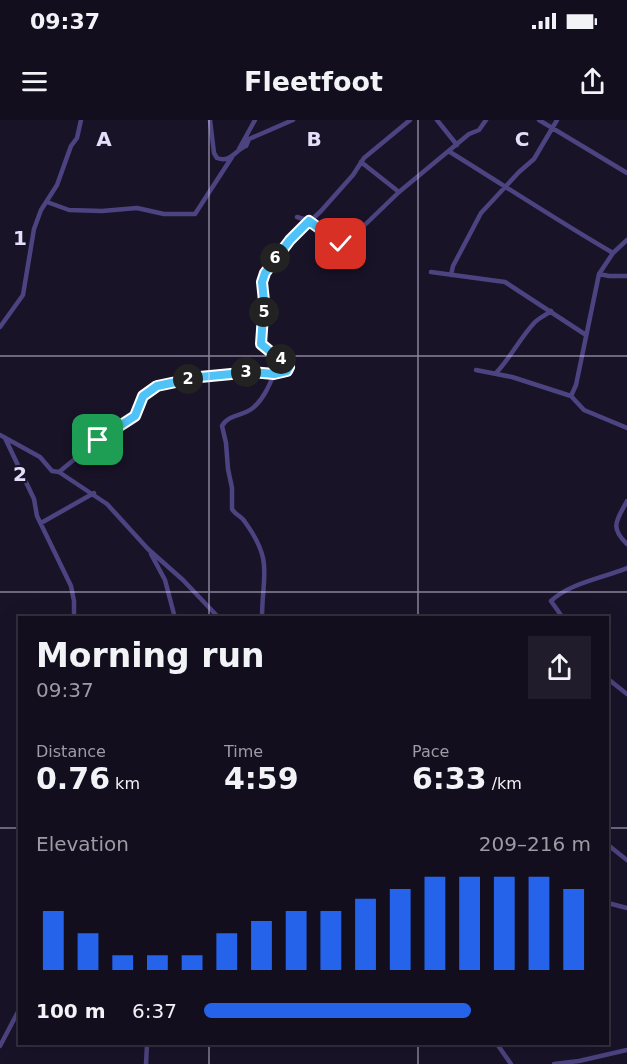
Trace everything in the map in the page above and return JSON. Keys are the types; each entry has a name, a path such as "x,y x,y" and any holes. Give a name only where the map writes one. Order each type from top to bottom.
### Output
{"street":[{"path":"0,327 23,295 34,230 41,210 57,185 71,146 77,138 81,120"},
{"path":"210,120 215,156 224,160 232,157"},
{"path":"47,202 69,210 102,211 137,208 164,214 195,214 239,149 255,120"},
{"path":"239,149 246,146 249,139 293,120"},
{"path":"59,472 109,432 135,416 143,396 157,386 175,381 243,373 274,374 287,371 289,367 261,344 264,301 262,282 265,273 279,252 353,175 361,162 410,120"},
{"path":"437,120 457,145"},
{"path":"297,218 309,221 344,245 399,192 469,134 479,130 486,120"},
{"path":"539,120 627,173"},
{"path":"451,275 453,266 481,213 534,159 557,120"},
{"path":"450,152 531,205 613,254"},
{"path":"361,162 399,192"},
{"path":"571,396 576,385 599,274 613,254 627,240"},
{"path":"431,272 503,281 586,335"},
{"path":"599,274 627,276"},
{"path":"496,373 509,360 521,339 537,319 551,311"},
{"path":"476,370 496,373 571,396 584,410 627,428"},
{"path":"262,616 264,557 245,521 232,509 232,488 222,426 226,420 253,409 264,395 274,374"},
{"path":"2,437 40,458 51,471 59,472 94,493 116,512 148,549 183,580 217,616"},
{"path":"2,437 34,499 41,523 71,586 74,616"},
{"path":"41,523 94,493"},
{"path":"627,501 615,524 617,534 627,544"},
{"path":"148,549 165,580 174,616"},
{"path":"561,616 551,601 553,599 583,584 627,568"},
{"path":"609,680 627,694"},
{"path":"609,846 627,860"},
{"path":"609,903 627,908"},
{"path":"0,1046 18,1012"},
{"path":"146,1064 147,1045"},
{"path":"498,1045 511,1064"},
{"path":"554,1064 627,1050"}],"route":[{"path":"98,440 135,416 145,393 157,386 200,377 252,372 274,374 287,371 289,367 286,363 261,344 264,301 262,282 265,273 279,252 309,221 341,244"}]}
